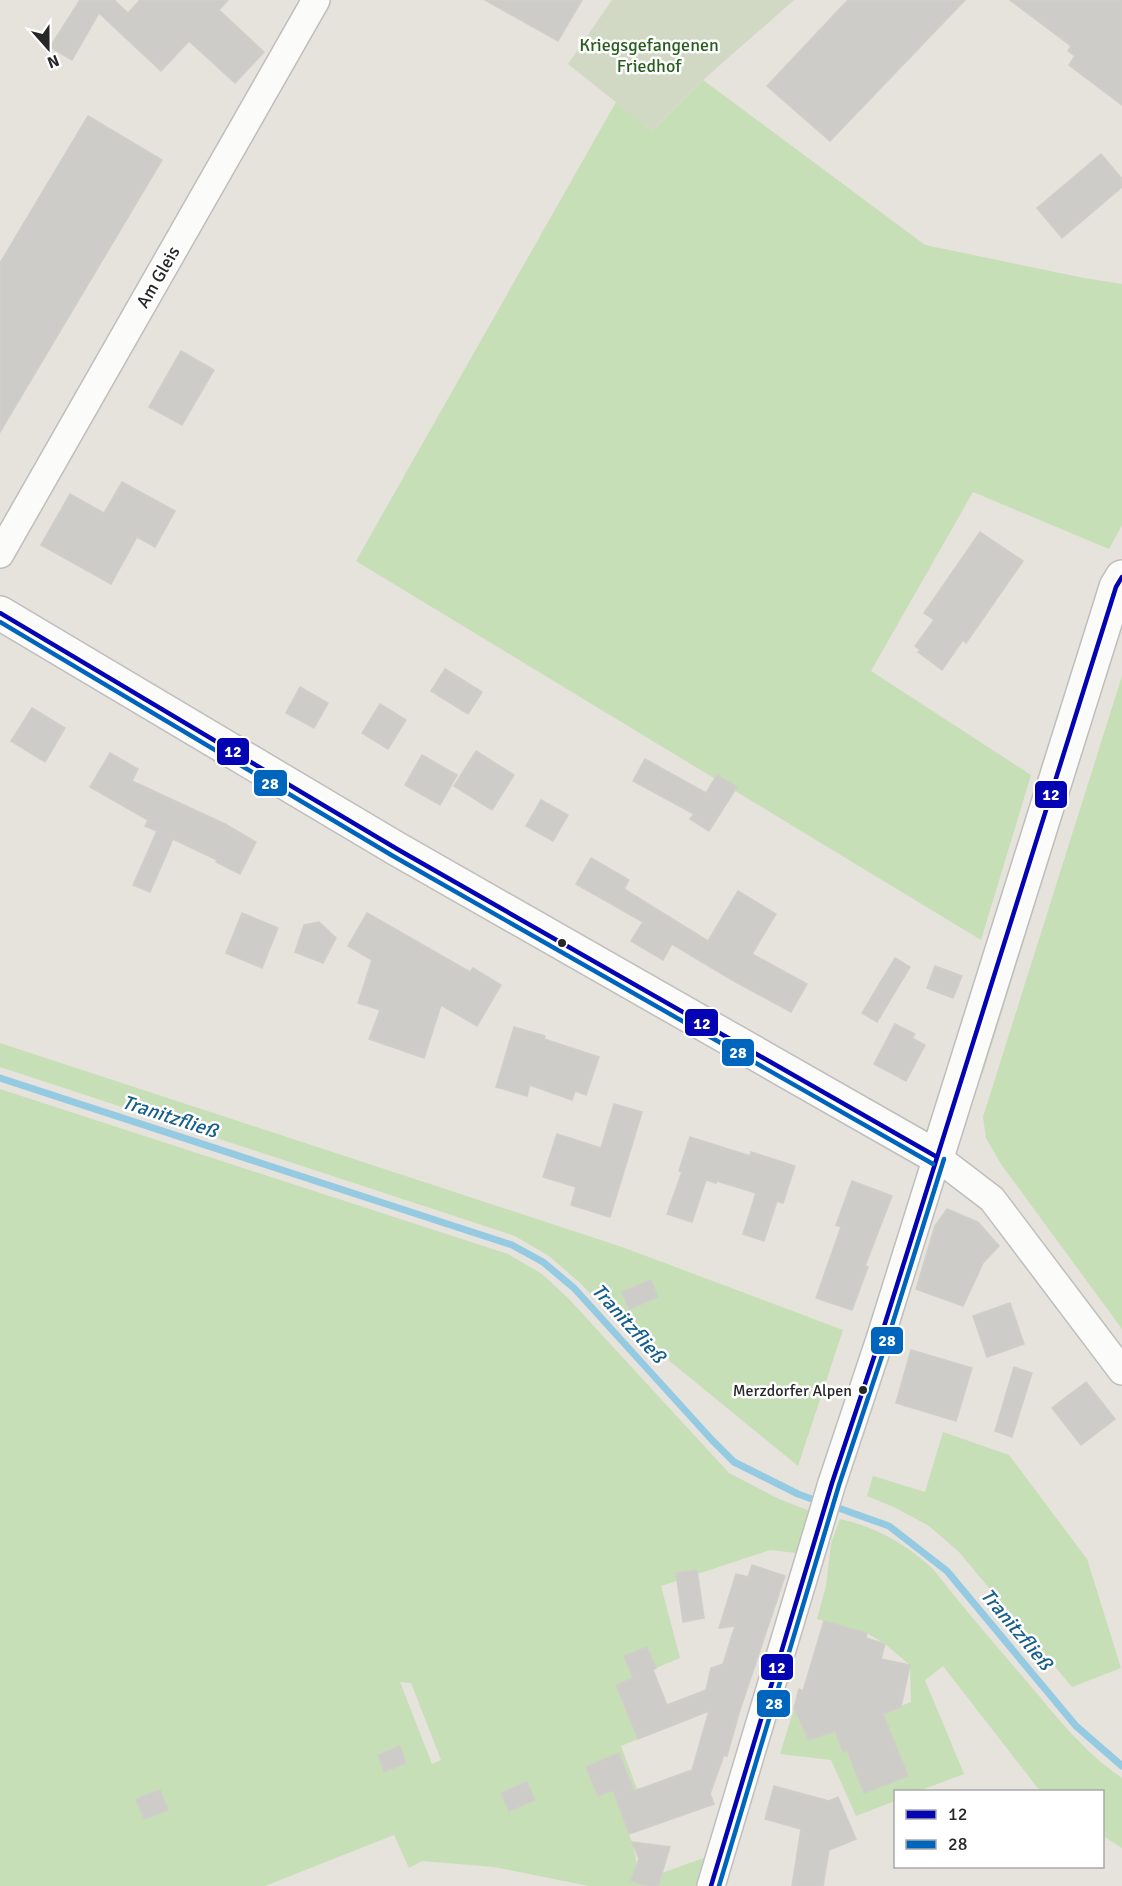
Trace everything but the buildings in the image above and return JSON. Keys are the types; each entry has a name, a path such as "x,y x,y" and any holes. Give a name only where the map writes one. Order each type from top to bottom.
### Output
{"street":[{"name":"Am Gleis","path":"0,554 316,0"},
{"path":"711,1886 832,1483 881,1336 1114,596 1122,577"},
{"path":"0,613 397,849 937,1157 992,1198 1122,1371"}],"green space":[{"name":"Kriegsgefangenen Friedhof","path":"612,0 794,0 703,80 652,131 568,64"},
{"path":"703,80 925,245 1122,284 1122,525 1109,549 973,492 871,671 1031,775 981,940 356,561 616,102 652,131"},
{"path":"1122,676 1122,1329 1001,1164 986,1138 983,1117"},
{"path":"1079,752 1082,753 983,1073 977,1078"},
{"path":"0,1043 622,1247 843,1330 798,1466 606,1309 549,1256 515,1236 0,1067"},
{"path":"0,1089 508,1254 542,1274 568,1298 729,1473 779,1499 810,1511 797,1553 770,1550 661,1586 680,1658 656,1668 647,1647 624,1656 633,1678 617,1685 638,1739 621,1746 644,1808 622,1816 633,1845 637,1864 631,1881 648,1886 589,1886 494,1867 422,1861 409,1868 394,1835 265,1886 0,1886","holes":["400,1682 411,1683 441,1760 432,1764"]},
{"path":"943,1432 1009,1455 1087,1559 1121,1668 1072,1687 959,1552 929,1526 896,1508 867,1496 873,1476 925,1492"},
{"path":"840,1519 853,1522 890,1538 933,1569 1069,1730 1094,1756 1122,1778 1122,1848 1104,1837 1104,1790 1039,1790 943,1666 925,1680 964,1774 922,1790 894,1790 894,1801 856,1816 831,1760 780,1754 794,1709 809,1739 835,1731 843,1751 865,1720 911,1702 910,1665 885,1644 867,1633 817,1619 826,1586 831,1544"},
{"path":"706,1857 698,1886 658,1886 662,1873"}],"waterway":[{"name":"Tranitzfließ","path":"0,1078 512,1245 543,1262 574,1288 734,1462 798,1494 820,1502"},
{"name":"Tranitzfließ","path":"830,1505 889,1526 947,1571 1076,1726 1122,1766"}],"transit line":[{"name":"12","path":"711,1886 832,1483 881,1336 1116,587 1122,577"},
{"name":"12","path":"0,613 397,849 937,1157"},
{"name":"28","path":"0,622 393,856 933,1164"},
{"name":"28","path":"719,1886 839,1485 944,1159"}],"place":[{"name":"Merzdorfer Alpen","path":"863,1390"}]}
